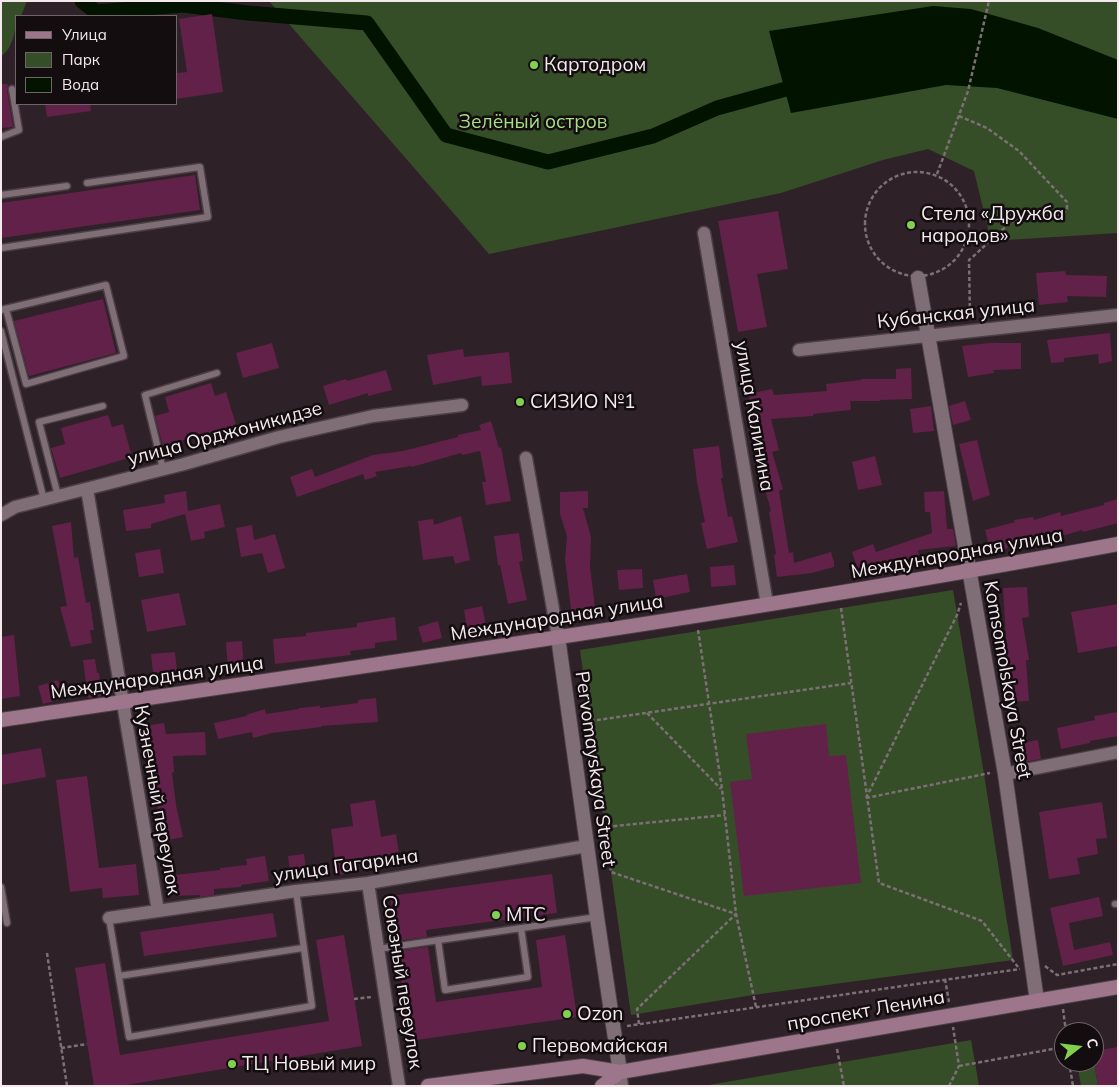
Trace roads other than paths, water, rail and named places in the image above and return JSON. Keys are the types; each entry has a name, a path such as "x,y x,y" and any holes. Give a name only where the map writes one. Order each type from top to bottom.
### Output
{"main road":[{"name":"Международная улица","path":"1,720 696,616 970,572 1118,544"},
{"name":"проспект Ленина","path":"428,1086 583,1066 594,1066 620,1072 1118,987"},
{"name":"проспект Ленина","path":"602,1086 620,1072"}],"street":[{"name":"улица Калинина","path":"704,233 768,604"},
{"name":"Komsomolskaya Street","path":"918,278 1005,774 1026,968 1037,1002"},
{"name":"Кубанская улица","path":"799,350 1118,315"},
{"name":"улица Орджоникидзе","path":"1,515 15,507 279,437 373,416 462,405"},
{"name":"Pervomayskaya Street","path":"526,458 558,637 622,1086"},
{"name":"Кузнечный переулок","path":"87,489 121,702 158,911"},
{"path":"1005,774 1118,752"},
{"name":"улица Гагарина","path":"109,918 368,883 588,846"},
{"name":"Союзный переулок","path":"368,883 399,1086"}],"lane":[{"path":"1,137 19,130 12,89"},
{"path":"1,248 208,217 200,167 87,183"},
{"path":"1,195 67,186"},
{"path":"106,285 124,356 26,384 4,309 106,285"},
{"path":"1,331 44,500"},
{"path":"163,469 145,394 217,373"},
{"path":"58,496 39,422 103,406"},
{"path":"1,887 7,923"},
{"path":"109,918 129,1037 312,1006 296,892"},
{"path":"377,949 597,918"},
{"path":"438,940 445,990 528,977 521,928"},
{"path":"119,976 303,948"}],"water":[{"path":"933,6 971,9 1038,28 1118,60 1118,119 997,88 946,85 791,113 769,31"}],"waterway":[{"path":"82,1 96,12 183,5 248,13 367,23 446,135 548,162 653,136 717,108 804,84"}],"place":[{"name":"Картодром","path":"534,65"},
{"name":"Стела «Дружба народов»","path":"911,225"},
{"name":"СИЗИО №1","path":"520,402"},
{"name":"МТС","path":"496,915"},
{"name":"Ozon","path":"567,1014"},
{"name":"Первомайская","path":"522,1046"},
{"name":"ТЦ Новый мир","path":"232,1064"}],"park label":[{"name":"Зелёный остров","path":"533,122"}]}
